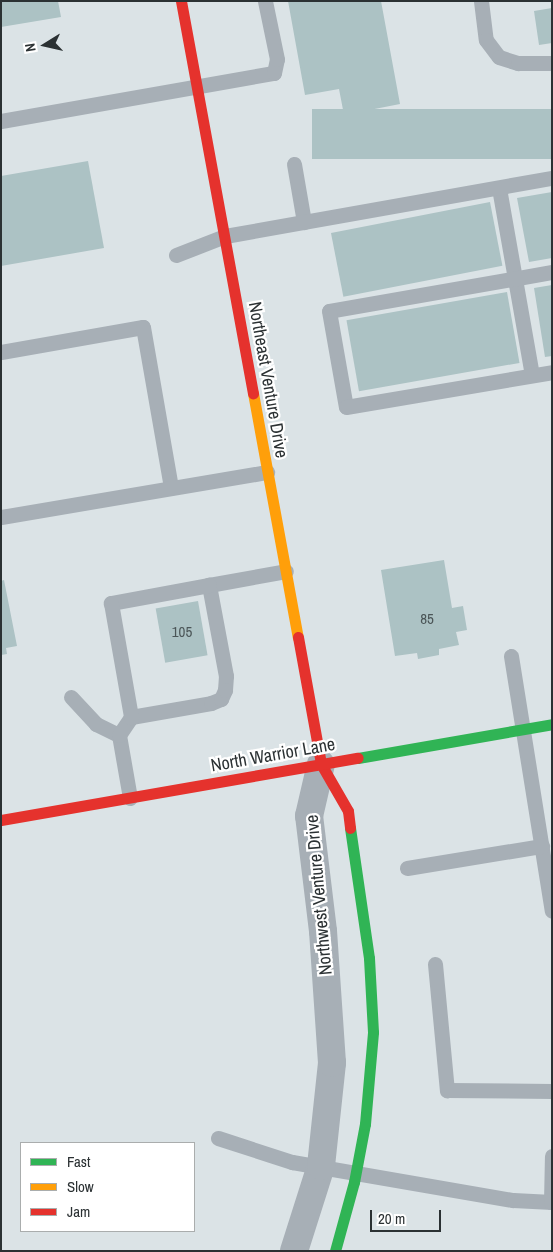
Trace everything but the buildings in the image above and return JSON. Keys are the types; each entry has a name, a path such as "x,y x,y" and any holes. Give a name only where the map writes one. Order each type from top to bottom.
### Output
{"street":[{"name":"Northeast Venture Drive","path":"182,1 321,764"},
{"name":"North Warrior Lane","path":"1,820 552,724"},
{"name":"Northwest Venture Drive","path":"294,1251 321,1166 332,1063 323,930 309,816 321,764"},
{"name":"Northwest Venture Drive","path":"321,764 348,811 369,958 372,1032 365,1124 356,1173 335,1251"}],"lane":[{"path":"1,121 274,73 276,60 265,1"},
{"path":"480,1 486,40 499,57 518,63 552,63"},
{"path":"294,164 304,222"},
{"path":"176,255 225,236 552,178"},
{"path":"499,188 532,375"},
{"path":"552,272 329,311 346,408 552,372"},
{"path":"1,352 143,327 171,488"},
{"path":"1,517 267,472"},
{"path":"130,798 119,736 131,717 111,602 286,571"},
{"path":"131,717 221,699 226,676 209,585"},
{"path":"511,656 552,910"},
{"path":"71,697 96,724 119,736"},
{"path":"407,868 542,846"},
{"path":"435,964 446,1090 552,1091"},
{"path":"218,1138 292,1162 513,1200 551,1202 552,1156"}],"traffic: fast":[{"path":"358,758 552,724"},
{"path":"335,1251 354,1182 365,1124 373,1032 369,958 350,828"}],"traffic: slow":[{"path":"253,393 298,637"}],"traffic: jam":[{"path":"181,1 253,393"},
{"path":"298,637 321,764 348,811 350,828"},
{"path":"1,820 358,758"}]}
